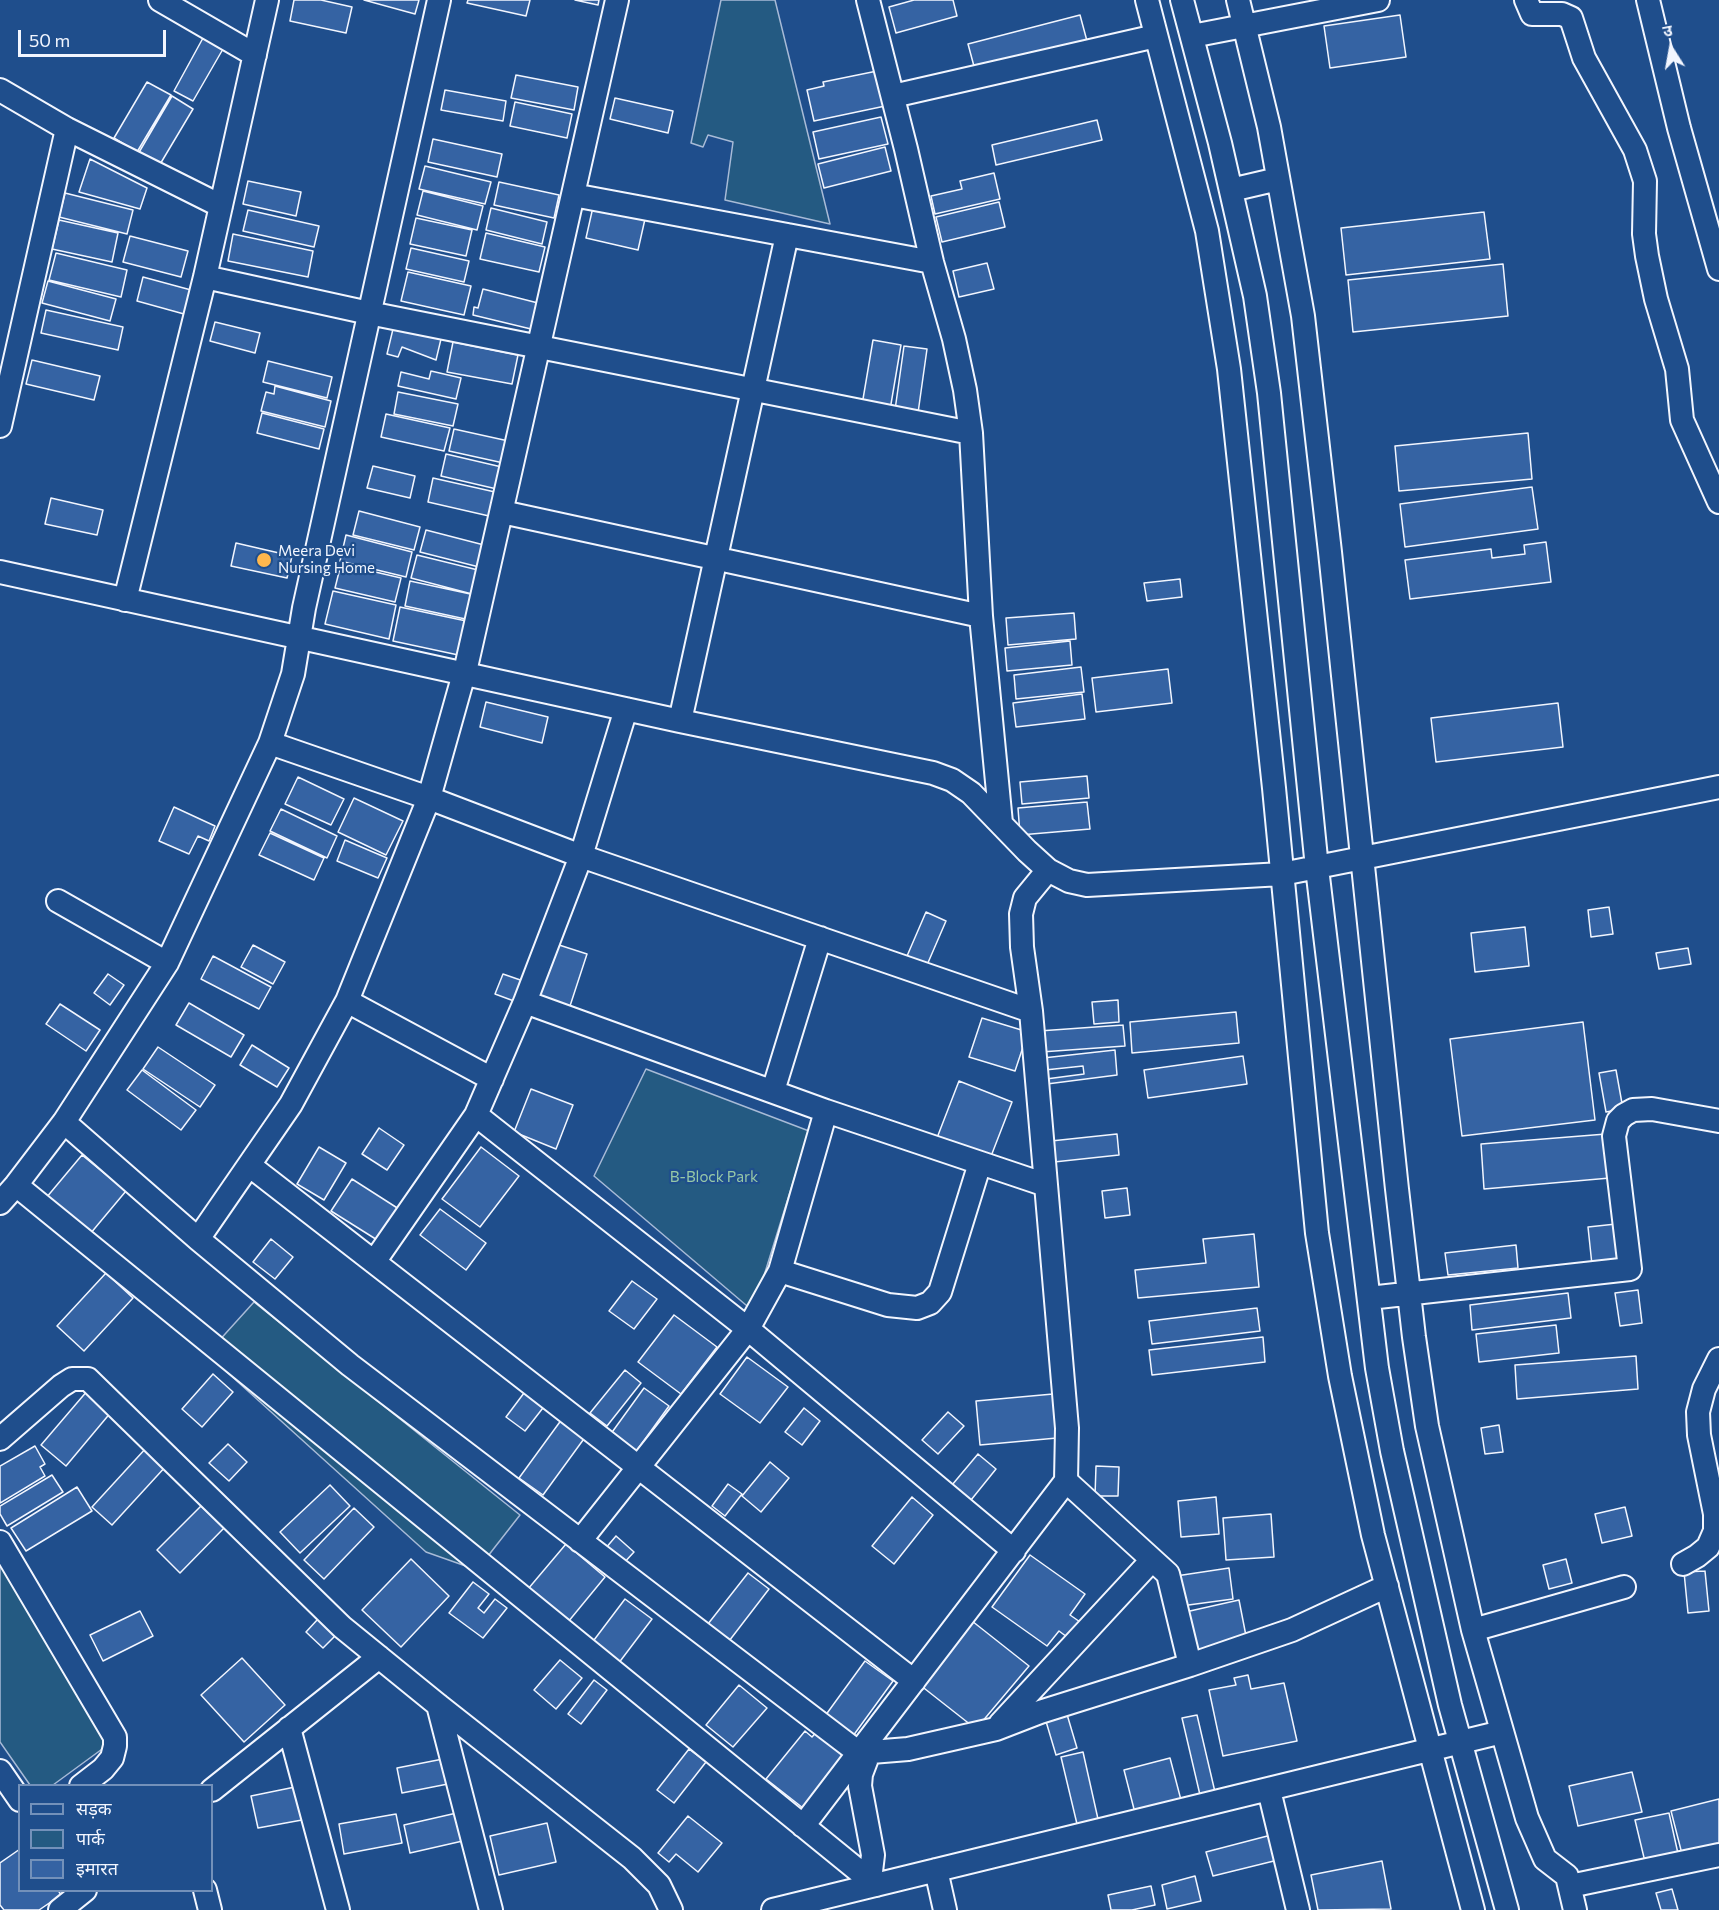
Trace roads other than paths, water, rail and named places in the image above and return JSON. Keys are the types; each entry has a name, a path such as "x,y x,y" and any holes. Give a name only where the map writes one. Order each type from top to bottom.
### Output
{"street":[{"path":"160,0 255,55"},
{"path":"126,600 205,277 267,0"},
{"path":"0,1203 64,1122 167,963 270,743 293,674 297,637 439,0"},
{"path":"198,1239 291,1104 347,1001 429,798 464,674 617,0"},
{"path":"868,0 965,390 971,433 981,616 1001,823"},
{"path":"1148,0 1207,231 1229,369 1317,1233 1340,1376 1373,1535 1473,1910"},
{"path":"1182,0 1231,190 1255,296 1269,393 1317,868 1377,1368 1392,1451 1450,1705 1507,1910"},
{"path":"1238,0 1269,127 1303,316 1409,1293 1427,1426 1473,1630 1527,1818 1545,1859 1567,1876 1575,1910"},
{"path":"1192,36 1244,24 1378,0"},
{"path":"1526,0 1532,14 1562,14 1571,18 1584,58 1635,150 1645,181 1644,234 1647,256 1656,299 1677,369 1682,420 1719,502"},
{"path":"1648,0 1679,128 1719,269"},
{"path":"892,96 1156,36"},
{"path":"0,90 67,129 220,206"},
{"path":"0,426 67,129"},
{"path":"1231,190 1278,179"},
{"path":"573,195 932,262"},
{"path":"680,721 787,235"},
{"path":"205,277 369,313 971,433"},
{"path":"502,512 981,616"},
{"path":"1,577 126,600 680,721 933,773 952,780 971,793 1048,870 1069,881 1087,885 1282,874 1719,787"},
{"path":"374,1262 476,1115 525,1002 581,856 626,709"},
{"path":"270,743 429,798 581,856 1031,1011"},
{"path":"803,1826 864,1753 914,1681 1066,1481 1067,1428 1031,1011 1022,947 1021,914 1025,898 1048,870"},
{"path":"58,901 167,963"},
{"path":"773,1091 820,938"},
{"path":"347,1001 492,1079"},
{"path":"525,1002 826,1111 1046,1185"},
{"path":"1369,1298 1630,1269 1614,1136 1618,1121 1633,1110 1652,1109 1719,1120"},
{"path":"580,1541 637,1466 748,1329 780,1270 826,1111"},
{"path":"476,1115 748,1329 1014,1551"},
{"path":"64,1122 198,1239 350,1365 580,1541 864,1753 908,1749 996,1729 1040,1712 1292,1630 1387,1586"},
{"path":"780,1270 888,1305 917,1308 930,1303 940,1292 980,1163"},
{"path":"249,1165 914,1681"},
{"path":"16,1185 873,1883"},
{"path":"1683,1564 1708,1547 1715,1531 1709,1432 1698,1412 1704,1389 1719,1359"},
{"path":"0,1439 61,1386 72,1379 88,1379 342,1627 632,1858 659,1885 671,1910"},
{"path":"1066,1481 1168,1574 1190,1665"},
{"path":"0,1542 115,1737 112,1758 103,1769 82,1784"},
{"path":"996,1729 1152,1560"},
{"path":"1473,1630 1624,1587"},
{"path":"213,1789 379,1657"},
{"path":"438,1705 490,1910"},
{"path":"289,1728 338,1910"},
{"path":"773,1910 873,1883 936,1870 1502,1732"},
{"path":"864,1753 860,1786 873,1855 873,1883"},
{"path":"0,1771 18,1797"},
{"path":"1269,1790 1298,1910"},
{"path":"1570,1886 1719,1855"},
{"path":"936,1870 945,1910"},
{"path":"62,1909 83,1892"},
{"path":"206,1892 210,1910"}],"place":[{"name":"Meera Devi Nursing Home","path":"264,560"}],"park label":[{"name":"B-Block Park","path":"714,1177"}]}
